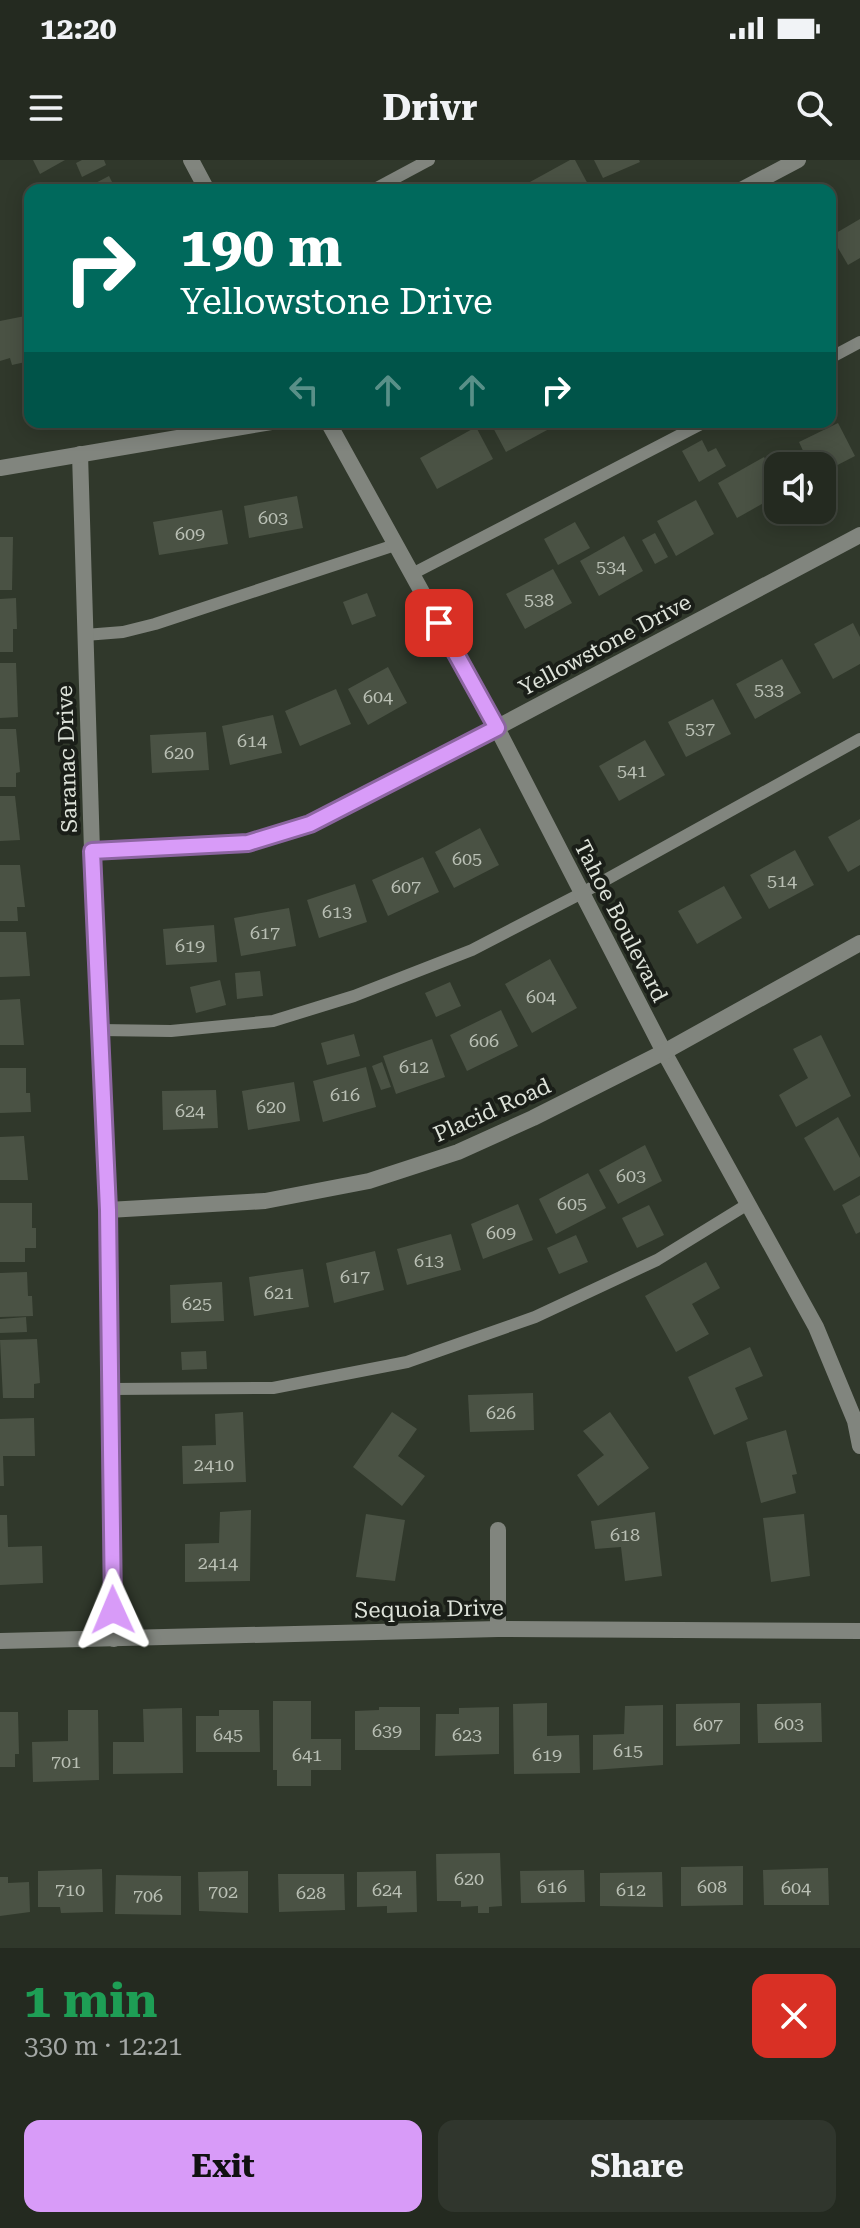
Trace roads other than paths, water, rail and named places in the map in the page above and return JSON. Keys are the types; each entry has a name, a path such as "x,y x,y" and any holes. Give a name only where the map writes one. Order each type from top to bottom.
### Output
{"street":[{"path":"191,160 204,184"},
{"path":"752,184 798,160"},
{"path":"0,468 235,428"},
{"name":"Tahoe Boulevard","path":"331,428 497,728 664,1052 816,1327 855,1421 860,1446"},
{"name":"Saranac Drive","path":"80,454 92,851 108,1210 114,1639"},
{"name":"Yellowstone Drive","path":"92,851 248,843 298,828 381,789 860,535"},
{"name":"Placid Road","path":"108,1210 265,1201 369,1181 458,1152 664,1052 860,943"},
{"path":"498,1530 498,1629"},
{"name":"Sequoia Drive","path":"0,1641 498,1629 860,1631"}],"lane":[{"path":"384,184 429,160"},
{"path":"836,355 860,342"},
{"path":"412,574 693,428"},
{"path":"85,635 123,632 155,624 395,545"},
{"path":"100,1030 171,1031 273,1021 354,996 472,950 582,893 860,739"},
{"path":"111,1389 273,1388 407,1362 535,1317 657,1260 748,1204"}]}
